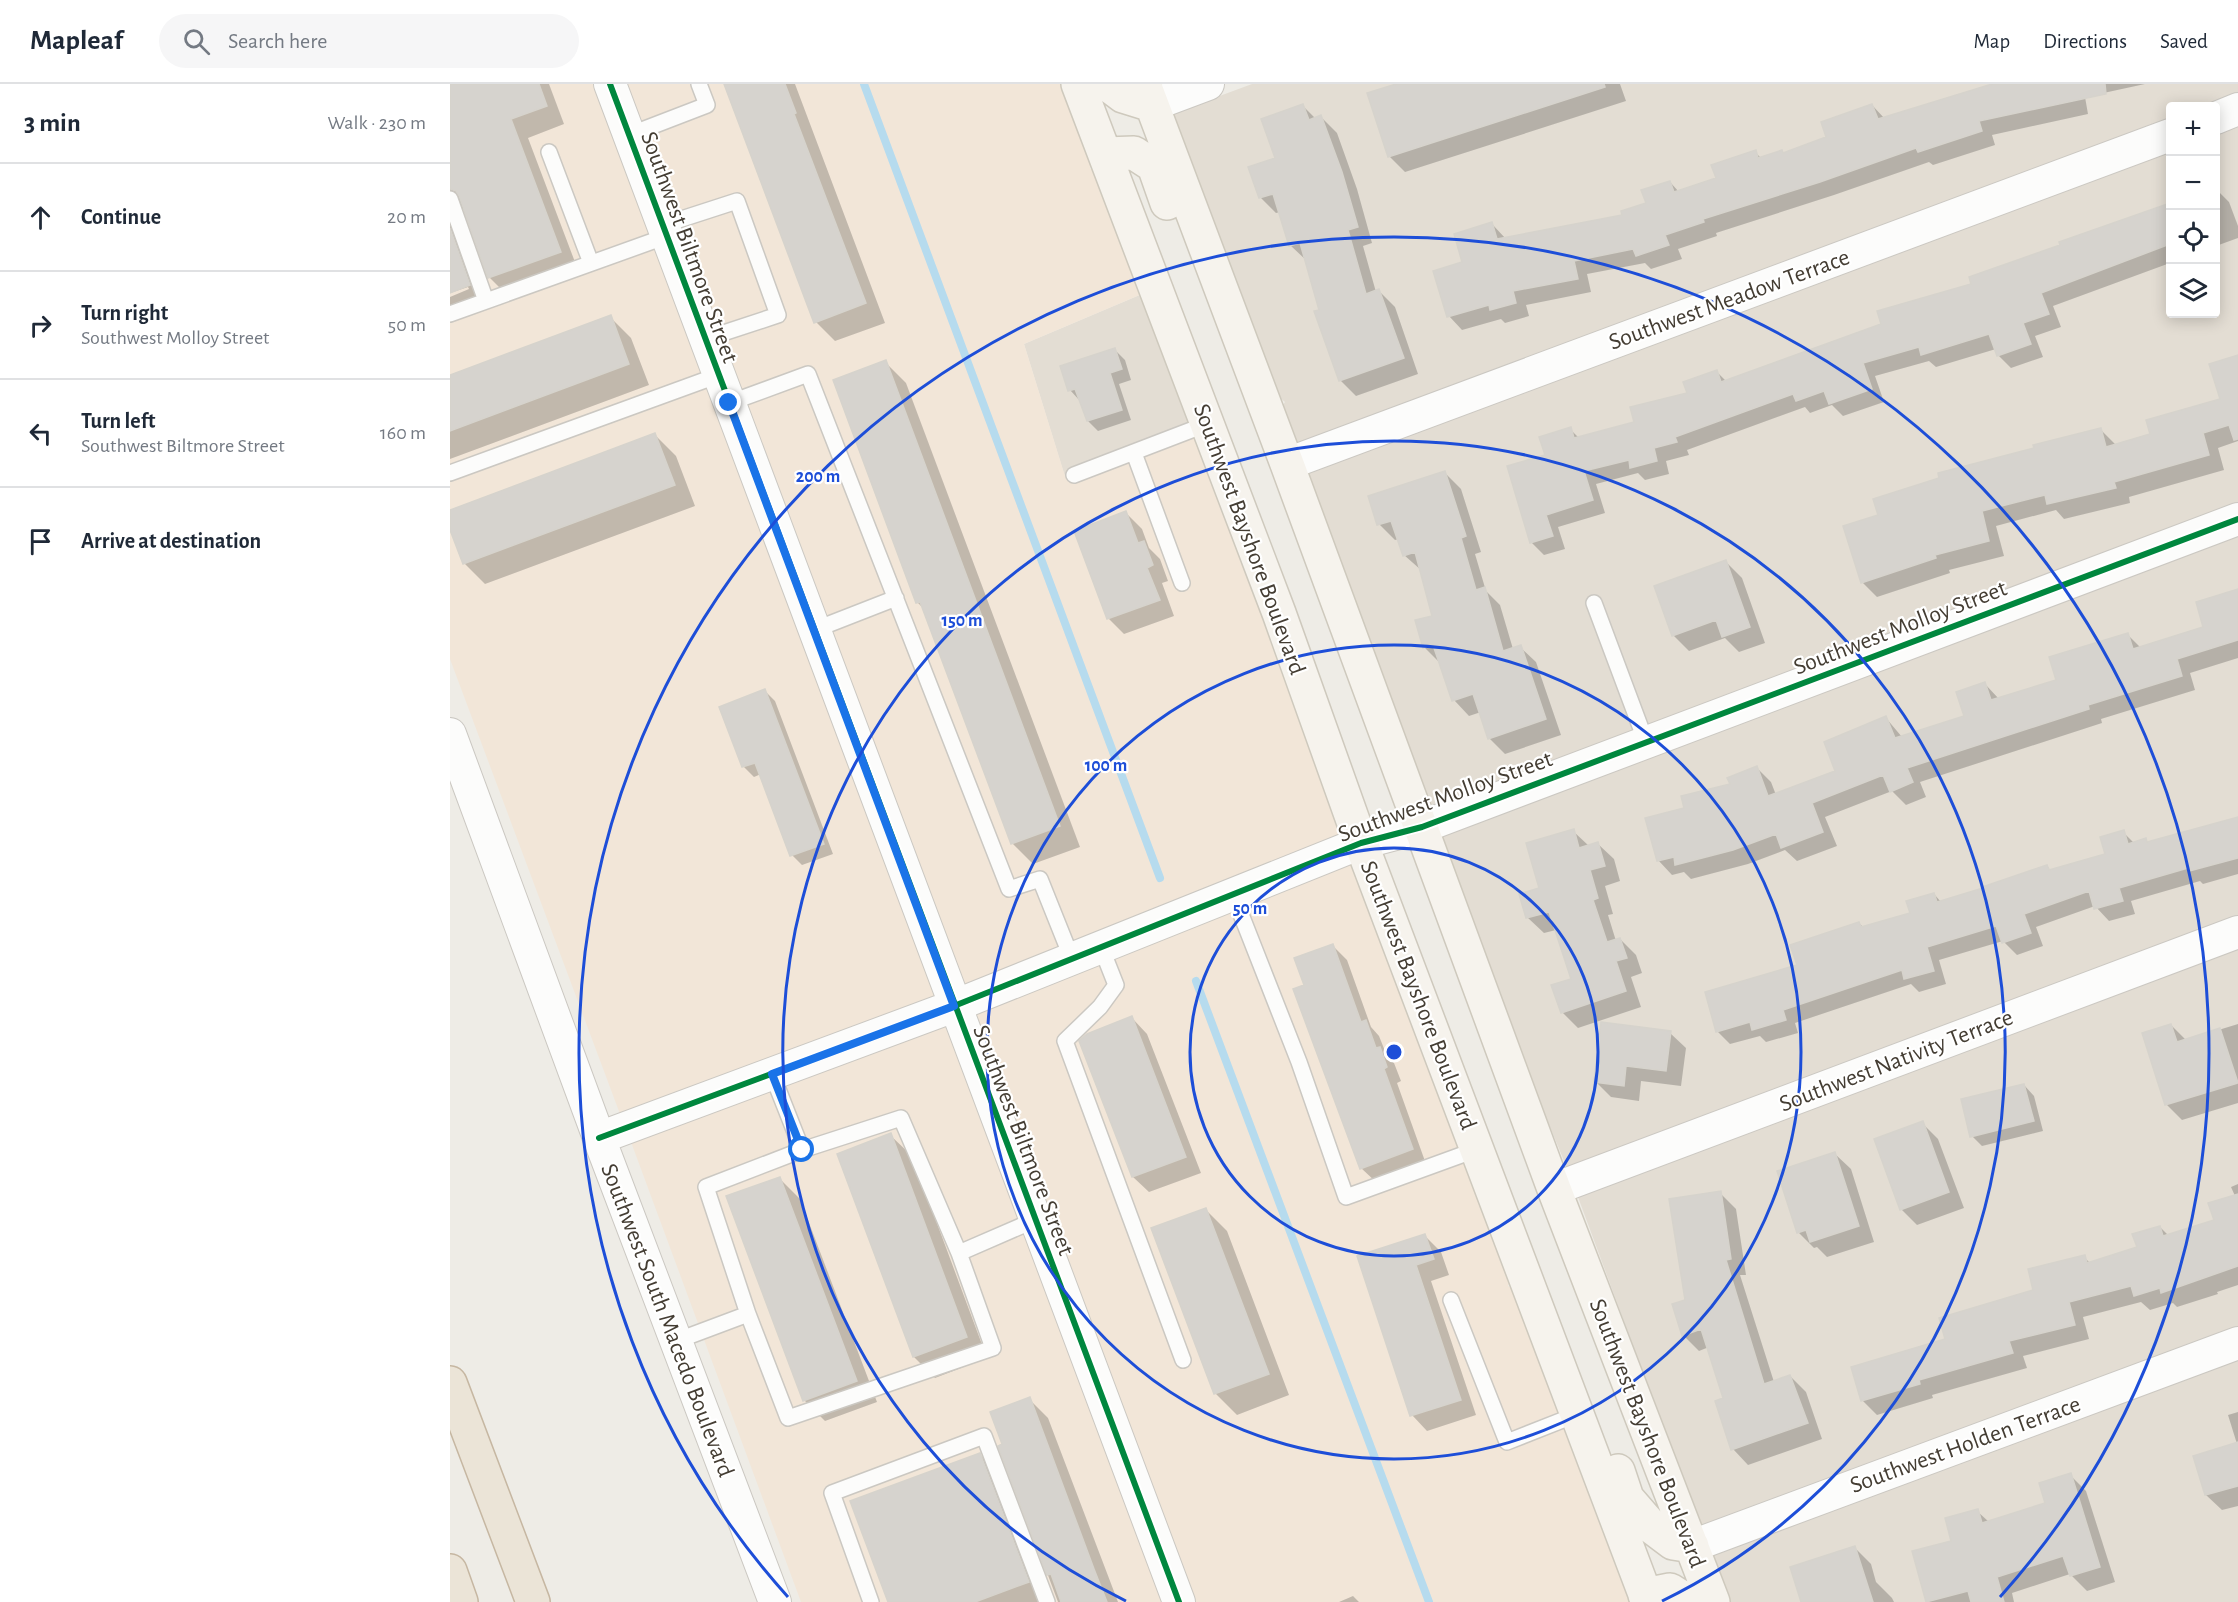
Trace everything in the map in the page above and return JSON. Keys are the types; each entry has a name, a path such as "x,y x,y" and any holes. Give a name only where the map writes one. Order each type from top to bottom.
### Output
{"highway":[{"path":"450,1383 532,1602"},
{"path":"450,1572 461,1602"}],"main road":[{"name":"Southwest Bayshore Boulevard","path":"1078,84 1279,613 1361,843 1647,1598"},
{"path":"1107,84 1123,96 1148,94"},
{"name":"Southwest Bayshore Boulevard","path":"1148,94 1422,826 1554,1189 1713,1602"},
{"path":"1105,154 1134,153 1154,165 1230,375 1266,406"},
{"path":"1527,1279 1555,1297 1627,1498 1653,1528 1673,1543 1692,1546"},
{"path":"1647,1598 1670,1590 1689,1602"}],"street":[{"name":"Southwest Biltmore Street","path":"610,84 1179,1602"},
{"path":"1148,94 1208,84"},
{"path":"2220,116 2238,109"},
{"name":"Southwest Meadow Terrace","path":"1287,464 2166,136"},
{"name":"Southwest Molloy Street","path":"599,1138 954,1006 1361,843 1422,826 2238,519"},
{"name":"Southwest South Macedo Boulevard","path":"450,734 599,1138 775,1602"},
{"name":"Southwest Nativity Terrace","path":"1554,1189 2238,932"},
{"name":"Southwest Holden Terrace","path":"1692,1546 2238,1343"}],"lane":[{"path":"629,135 707,105 699,84"},
{"path":"549,152 591,264"},
{"path":"450,199 486,301"},
{"path":"450,314 591,264 737,201 778,315 705,339"},
{"path":"450,473 724,389 808,374 1009,889 1040,879 1072,959"},
{"path":"1074,475 1207,424"},
{"path":"1134,453 1182,584"},
{"path":"814,630 896,598"},
{"path":"1594,603 1646,742"},
{"path":"1233,894 1299,1062 1346,1197 1478,1149"},
{"path":"1101,947 1116,985 1100,1006 1065,1041 1183,1360"},
{"path":"772,1074 802,1150"},
{"path":"901,1118 959,1253 993,1348 788,1418 748,1314 706,1187 802,1150 901,1118"},
{"path":"959,1253 1035,1220"},
{"path":"1451,1299 1507,1442 1578,1414"},
{"path":"676,1341 748,1314"},
{"path":"872,1602 832,1493 984,1436 1047,1602"}],"shaded area":[{"path":"450,84 594,84 935,996 620,1114 450,659"},
{"path":"625,84 1063,84 1090,157 1090,169 1095,169 1142,294 1024,344 1065,476 1192,427 1343,834 962,986"},
{"path":"1252,84 2238,84 2238,93 2212,102 2166,102 2166,119 1295,445 1281,408 1285,402 1277,395 1171,114"},
{"path":"2238,126 2238,503 1430,807 1306,473 2166,152 2166,318 2220,318 2220,133"},
{"path":"1142,294 1192,427 1065,477 1024,344"},
{"path":"2238,536 2238,916 1567,1168 1495,994 1440,836"},
{"path":"1353,863 1511,1279 1508,1286 1516,1291 1632,1602 1194,1602 973,1015"},
{"path":"2238,949 2238,1326 1700,1527 1578,1197"},
{"path":"946,1025 1163,1602 801,1602 631,1142"},
{"path":"2238,1359 2238,1602 1728,1602 1710,1556"}],"building":[{"path":"450,84 539,84 547,106 511,119 561,252 488,278 459,196 456,191 450,189"},
{"path":"724,84 785,84 796,113 794,114 866,303 814,323"},
{"path":"1396,84 1604,84 1605,87 1388,157 1367,93"},
{"path":"1992,84 2105,84 2106,94 1979,121 1982,131 1918,152 1916,148 1820,182 1703,219 1704,222 1665,235 1669,245 1636,256 1633,249 1574,261 1578,279 1513,291 1516,303 1490,310 1489,305 1447,317 1433,271 1462,262 1454,234 1492,222 1497,239 1622,215 1621,211 1646,203 1641,190 1670,181 1674,192 1716,178 1711,165 1756,150 1758,158 1782,150 1783,153 1826,137 1821,122 1872,104 1878,119"},
{"path":"1303,104 1309,120 1321,115 1342,172 1358,227 1348,230 1366,294 1379,289 1404,358 1339,381 1314,311 1319,310 1300,243 1289,246 1273,194 1259,198 1248,167 1275,158 1261,119"},
{"path":"2166,204 2166,246 2041,293 2049,314 2023,323 2031,344 1997,356 1989,334 1921,355 1919,347 1863,363 1872,389 1829,404 1824,391 1796,401 1793,394 1675,437 1677,442 1654,448 1657,461 1630,468 1629,460 1584,471 1593,500 1546,515 1553,536 1530,543 1507,466 1545,455 1539,437 1571,427 1574,438 1634,422 1630,407 1687,393 1683,382 1717,370 1721,382 1881,324 1877,311 1971,284 1969,277 2060,245 2059,242"},
{"path":"450,228 470,285 450,293"},
{"path":"611,315 629,364 450,431 450,375"},
{"path":"1115,348 1122,369 1110,373 1122,410 1087,421 1075,389 1068,391 1060,366"},
{"path":"2238,355 2238,439 2234,440 2229,425 2203,433 2209,455 2114,482 2116,488 2047,504 2045,495 1982,511 1989,541 1935,555 1936,558 1861,583 1843,526 1878,515 1873,499 1939,478 1938,473 2101,428 2106,447 2150,434 2146,420 2220,399 2209,364"},
{"path":"886,360 1060,826 1011,844 920,602 916,603 833,380"},
{"path":"655,433 675,485 463,564 450,530 450,510"},
{"path":"1445,471 1466,536 1461,538 1476,590 1485,587 1503,651 1521,645 1546,719 1488,739 1473,694 1452,701 1433,645 1423,648 1415,620 1432,616 1415,552 1403,556 1391,521 1377,525 1368,496"},
{"path":"1126,511 1138,543 1144,541 1153,565 1147,568 1160,600 1107,619 1074,531"},
{"path":"1726,560 1750,627 1722,637 1716,620 1672,636 1654,586"},
{"path":"2238,589 2238,640 2177,659 2182,676 2088,705 2089,709 1907,768 1913,782 1890,792 1883,775 1812,803 1823,832 1781,848 1776,834 1733,850 1675,865 1674,857 1657,861 1645,818 1684,808 1681,796 1730,784 1727,778 1757,766 1768,796 1835,771 1824,742 1886,716 1895,738 1964,716 1956,692 1985,682 1991,700 2056,680 2049,657 2128,633 2133,649 2203,627 2196,602"},
{"path":"765,689 824,844 790,856 755,763 742,767 719,707"},
{"path":"2238,817 2238,858 2189,871 2188,868 2119,888 2123,901 2094,909 2089,891 2024,914 2031,933 2002,943 1996,926 1927,947 1934,971 1904,979 1902,970 1783,1010 1786,1020 1752,1030 1750,1022 1716,1032 1705,992 1797,965 1790,945 1859,922 1861,927 1910,913 1906,901 1934,893 1937,902 2047,865 2049,870 2105,854 2100,837 2124,830 2128,844 2146,838 2147,842"},
{"path":"1574,829 1579,848 1598,842 1605,866 1590,870 1598,898 1593,900 1607,942 1620,938 1627,958 1616,961 1626,991 1561,1013 1551,985 1571,979 1549,912 1526,918 1519,894 1539,888 1526,843"},
{"path":"1333,944 1361,1022 1366,1020 1376,1048 1380,1047 1387,1067 1384,1069 1413,1149 1360,1169 1293,989 1304,985 1294,958"},
{"path":"1132,1016 1186,1157 1132,1177 1079,1041 1087,1034"},
{"path":"1601,1022 1671,1031 1666,1071 1626,1066 1624,1086 1594,1082"},
{"path":"2171,1024 2177,1042 2220,1028 2238,1083 2165,1105 2142,1033"},
{"path":"2024,1084 2034,1121 1970,1137 1961,1099"},
{"path":"1923,1121 1949,1192 1900,1210 1874,1139"},
{"path":"891,1133 967,1337 913,1357 837,1154"},
{"path":"1835,1152 1859,1226 1810,1242 1806,1230 1797,1233 1777,1171"},
{"path":"780,1177 857,1381 803,1401 726,1196"},
{"path":"1721,1191 1731,1259 1726,1260 1764,1384 1790,1375 1808,1423 1731,1450 1715,1401 1723,1398 1701,1329 1682,1336 1672,1304 1685,1300 1669,1199"},
{"path":"2238,1194 2238,1266 2161,1293 2160,1288 2134,1296 2131,1286 2069,1302 2075,1325 2009,1341 2013,1353 1919,1380 1920,1384 1861,1401 1851,1367 1945,1339 1939,1318 2033,1290 2028,1269 2085,1255 2087,1263 2137,1247 2132,1234 2160,1226 2163,1236 2214,1220 2208,1203"},
{"path":"1206,1208 1269,1374 1214,1394 1151,1228"},
{"path":"1425,1234 1434,1259 1416,1265 1461,1400 1410,1416 1357,1256"},
{"path":"1030,1397 1107,1602 1061,1602 1051,1574 1047,1575 998,1446 1002,1444 990,1412"},
{"path":"2238,1442 2238,1486 2205,1495 2193,1456"},
{"path":"980,1453 1029,1582 975,1602 888,1602 850,1501"},
{"path":"2071,1473 2100,1567 2070,1576 2063,1556 1997,1577 2004,1602 1971,1602 1968,1591 1926,1602 1912,1551 1951,1541 1945,1518 1978,1509 1982,1523 2045,1503 2039,1483"},
{"path":"1855,1546 1873,1602 1801,1602 1790,1567"}],"waterway":[{"path":"864,84 1160,878"},
{"path":"1196,981 1429,1602"}],"cycle path":[{"path":"610,84 1179,1602"},
{"path":"599,1138 954,1006 1361,843 1422,827 2238,519"}],"route":[{"path":"729,403 954,1006 772,1074 802,1150"}]}
